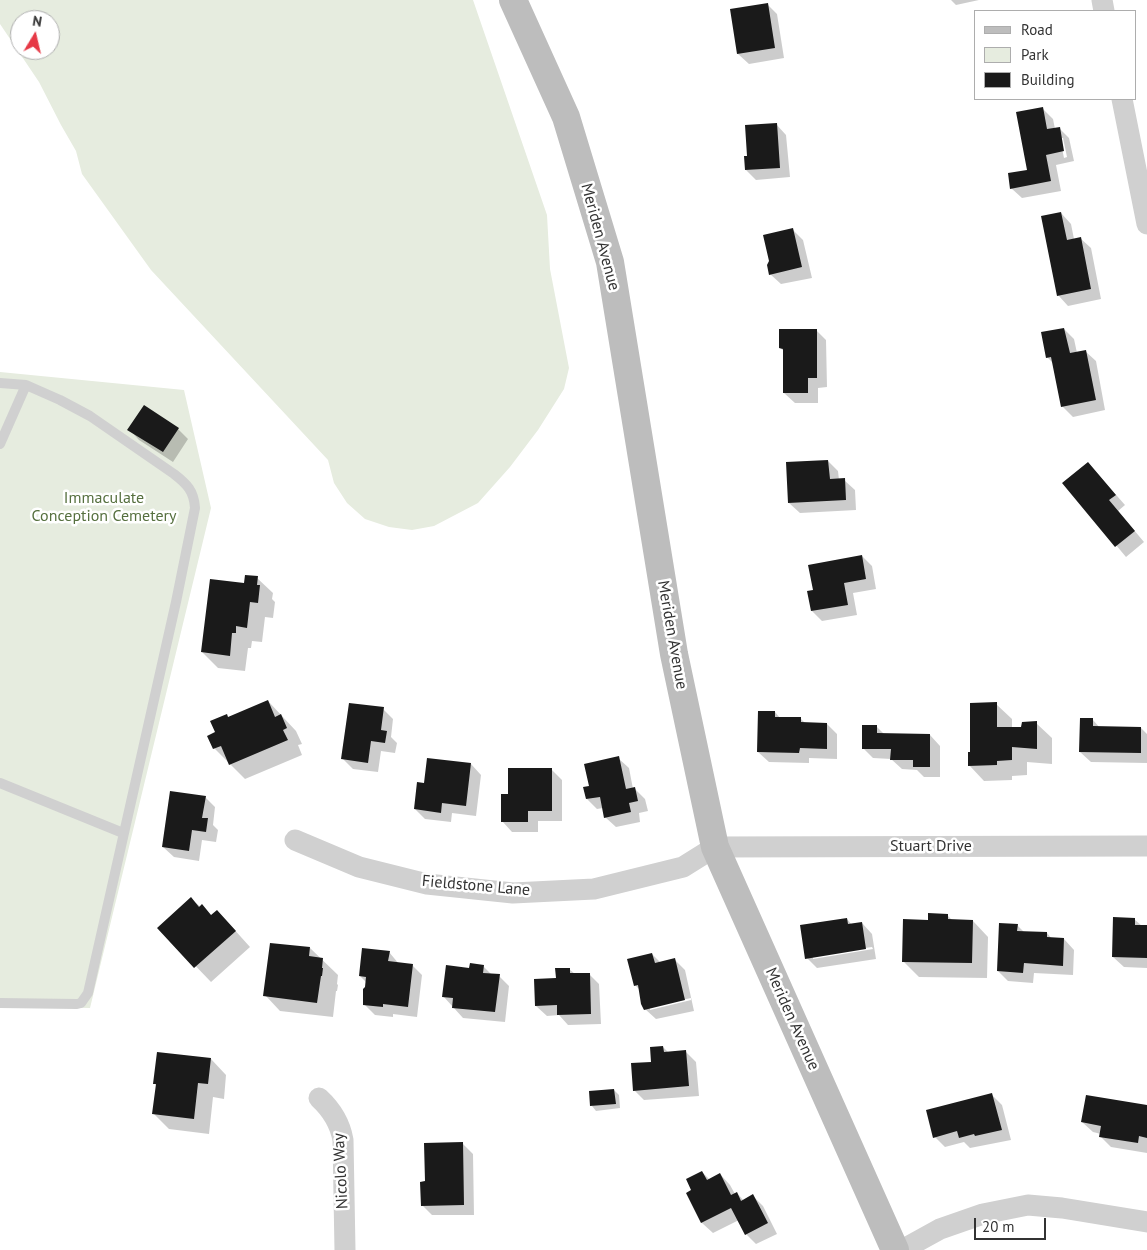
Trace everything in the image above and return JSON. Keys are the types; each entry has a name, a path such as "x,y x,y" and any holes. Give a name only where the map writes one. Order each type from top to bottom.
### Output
{"main road":[{"name":"Meriden Avenue","path":"513,0 566,117 610,262 674,654 715,847 895,1250"}],"street":[{"path":"1122,100 1147,224"},
{"name":"Fieldstone Lane","path":"296,840 359,868 417,882 513,893 594,888 683,867 715,847"},
{"name":"Stuart Drive","path":"715,847 1147,846"},
{"name":"Nicolo Way","path":"319,1098 334,1115 340,1127 343,1140 345,1250"},
{"path":"902,1250 940,1228 983,1214 1028,1205 1062,1208 1147,1222"}],"lane":[{"path":"0,383 26,385 60,400 97,421 163,465 184,482 194,496 195,508 176,602 86,996 81,1003 77,1004 0,1003"},
{"path":"0,444 26,385"},
{"path":"0,783 123,833"}],"green space":[{"path":"0,0 473,0 547,215 550,269 569,368 564,389 538,430 510,467 478,503 434,526 412,530 389,527 365,519 347,503 334,483 328,460 151,270 82,174 76,151 39,82 24,60 60,60 60,10 10,10 10,39 0,24"},
{"name":"Immaculate Conception Cemetery","path":"0,372 184,390 211,508 90,1008 0,1007"}],"building":[{"path":"768,3 775,48 737,54 730,9"},
{"path":"1043,107 1047,129 1060,127 1064,151 1046,155 1051,181 1010,189 1008,173 1027,170 1016,112"},
{"path":"777,123 780,168 745,170 744,156 747,156 745,125"},
{"path":"1061,212 1067,240 1081,237 1091,289 1057,296 1041,216"},
{"path":"793,228 802,267 769,275 767,265 769,261 763,235"},
{"path":"1064,328 1070,353 1086,350 1096,400 1061,407 1051,357 1046,358 1041,332"},
{"path":"779,329 817,329 817,378 808,378 808,393 783,393 783,349 779,348"},
{"path":"144,405 179,428 163,452 127,430"},
{"path":"828,460 830,479 845,478 846,500 788,503 786,462"},
{"path":"1088,462 1116,495 1109,500 1135,531 1115,547 1062,483"},
{"path":"862,555 866,579 844,583 848,605 811,611 807,591 813,590 808,565"},
{"path":"245,575 258,576 257,585 260,585 258,603 250,602 247,628 236,626 236,633 232,633 230,656 201,652 210,579 244,583"},
{"path":"268,700 275,717 281,714 287,728 283,730 288,740 229,765 221,746 213,749 207,736 215,732 210,721 227,714 228,717"},
{"path":"997,702 997,727 1021,727 1022,722 1037,721 1037,749 1012,747 1012,760 997,761 997,765 968,766 968,752 970,752 970,703"},
{"path":"349,703 384,707 381,730 387,731 385,743 371,741 368,763 341,759"},
{"path":"758,711 775,711 775,717 801,717 801,722 827,723 827,749 800,748 799,753 757,752"},
{"path":"1080,718 1093,718 1093,726 1141,727 1141,753 1079,752"},
{"path":"862,725 877,725 877,733 930,734 930,767 913,767 913,760 890,760 891,749 862,749"},
{"path":"619,756 626,789 635,787 638,801 629,803 631,812 604,818 600,797 586,799 583,787 589,786 584,764"},
{"path":"427,758 471,763 466,806 442,803 441,813 414,809 417,782 424,783"},
{"path":"508,768 552,768 552,811 528,811 528,822 501,822 501,794 508,794"},
{"path":"170,791 206,796 202,818 208,818 206,832 192,830 189,851 162,847"},
{"path":"191,897 199,907 202,904 211,915 217,910 236,931 194,968 157,928"},
{"path":"928,913 948,914 948,919 973,920 972,963 902,962 903,919 928,920"},
{"path":"1113,917 1135,918 1135,925 1147,925 1147,958 1112,957"},
{"path":"847,918 848,924 862,922 866,949 805,959 800,925"},
{"path":"999,923 1018,924 1017,931 1047,932 1047,937 1064,938 1063,966 1024,963 1023,973 997,971"},
{"path":"270,943 310,947 309,956 323,958 317,1003 263,996"},
{"path":"362,948 390,951 388,961 413,964 408,1007 383,1004 383,1007 363,1005 363,989 366,977 359,976"},
{"path":"652,953 655,963 675,958 685,1000 644,1010 641,1004 638,985 634,986 627,959"},
{"path":"470,963 484,965 483,973 500,974 495,1012 452,1008 453,998 442,997 446,965 469,968"},
{"path":"555,968 570,968 570,973 590,973 591,1014 557,1015 557,1005 535,1006 534,979 556,978"},
{"path":"663,1046 664,1052 686,1050 689,1086 633,1091 631,1063 651,1062 650,1047"},
{"path":"157,1052 211,1058 208,1084 198,1083 194,1119 152,1114 156,1084 153,1084"},
{"path":"614,1089 616,1104 590,1106 589,1091"},
{"path":"992,1093 1002,1130 959,1138 957,1131 933,1138 926,1110"},
{"path":"1086,1095 1147,1105 1147,1138 1139,1136 1138,1143 1099,1137 1101,1126 1081,1122"},
{"path":"463,1142 464,1205 421,1206 420,1182 425,1181 424,1143"},
{"path":"702,1171 707,1180 720,1173 731,1195 737,1192 741,1201 753,1194 768,1223 745,1235 731,1208 701,1223 686,1193 691,1190 686,1179"}]}
